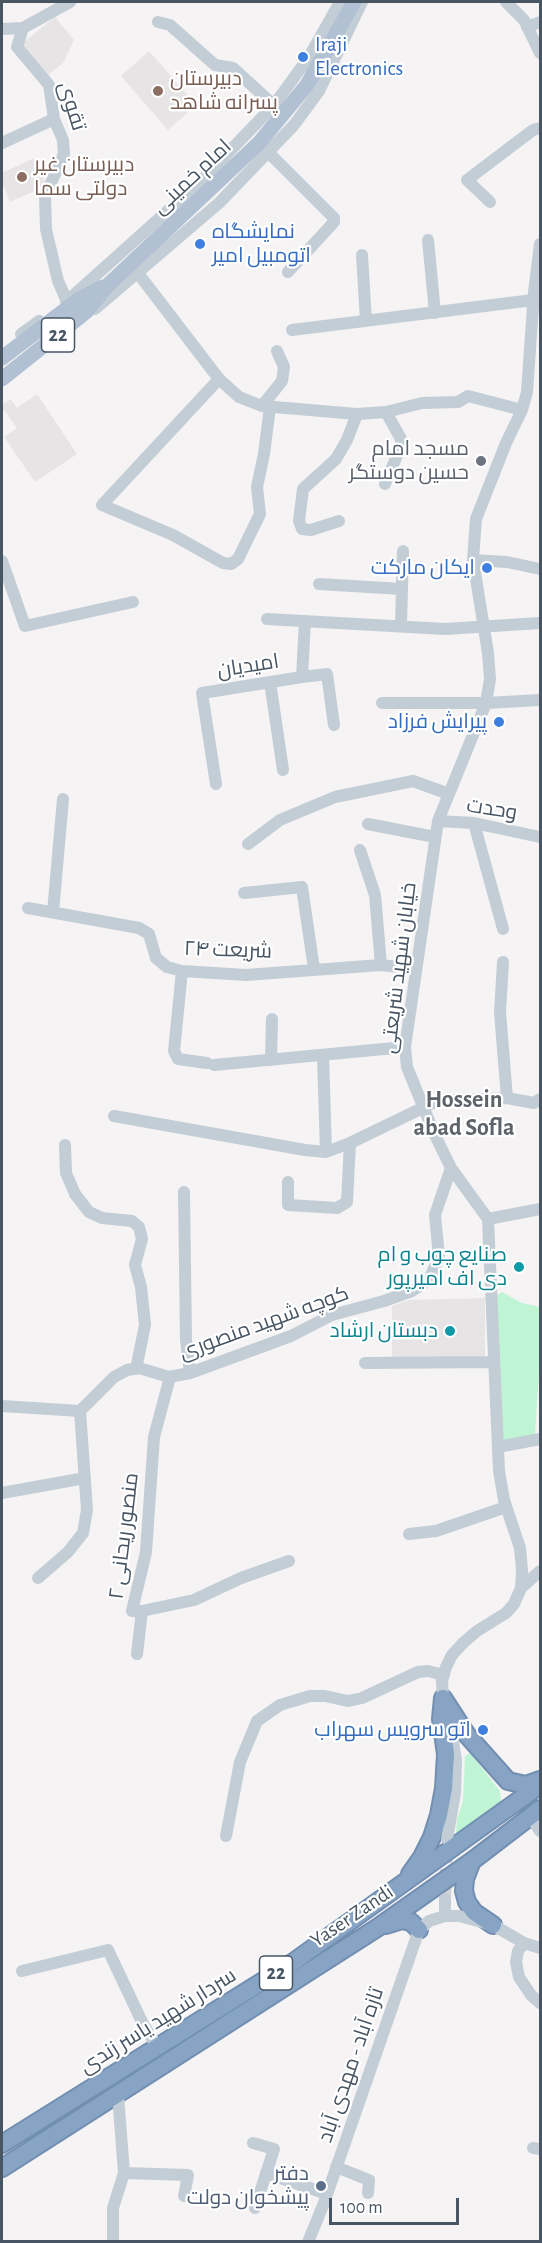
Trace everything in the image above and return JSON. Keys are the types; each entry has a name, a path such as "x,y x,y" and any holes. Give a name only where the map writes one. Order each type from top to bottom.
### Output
{"highway":[{"path":"443,1698 467,1735 508,1781 526,1785 540,1780"},
{"path":"400,1887 422,1857 440,1815 446,1754 441,1719 443,1698"},
{"name":"سردار شهید یاسر زندی","path":"2,2144 292,1963 540,1785"},
{"name":"Yaser Zandi","path":"2,2169 377,1928 536,1813"},
{"path":"472,1861 465,1879 464,1892 467,1902 474,1912 493,1924"},
{"path":"377,1928 402,1920 411,1922 419,1930"}],"main road":[{"name":"امام خمینی","path":"108,285 134,268 263,148 279,110 307,85 354,2"},
{"path":"2,358 68,303 108,285"},
{"name":"22","path":"2,379 86,312 108,285"}],"street":[{"path":"2,29 23,28 69,2"},
{"path":"21,334 68,303 279,110 340,2"},
{"path":"288,272 334,222 334,218 263,148 294,124 319,91 362,2"},
{"path":"506,2 527,27 540,52"},
{"path":"158,22 170,25 215,65 233,68 279,110"},
{"path":"527,27 540,22"},
{"name":"تقوی","path":"23,28 17,47 49,86 54,119 63,140 63,154 45,196 46,229 58,281 68,303"},
{"path":"2,143 54,119"},
{"path":"490,202 467,180 507,152 533,130 540,128"},
{"path":"428,240 435,313"},
{"name":"خیابان شهید شریعتی","path":"488,1219 451,1168 422,1107 407,1067 405,1047 438,821 486,703 490,679 473,560 476,519 506,443 522,410 527,392 540,244"},
{"path":"362,255 366,321"},
{"path":"2,384 62,337 134,268 219,379 239,397 266,406 357,414 386,412 422,403 458,402 468,396 522,410"},
{"path":"292,330 435,313 536,295"},
{"path":"219,379 102,505 173,535 231,564 238,559 260,514 257,487 264,454 266,406 282,381 284,367 277,351"},
{"path":"527,392 540,392"},
{"path":"385,484 401,446 401,438 386,412"},
{"path":"339,521 311,530 302,530 299,521 303,489 336,459 347,441 357,414"},
{"path":"401,625 403,551"},
{"path":"473,560 507,562 540,569"},
{"path":"2,561 25,626 133,602"},
{"path":"320,584 402,589"},
{"path":"267,619 445,629 540,623"},
{"name":"امیدیان","path":"216,784 202,693 302,677 306,621"},
{"path":"302,677 327,674 334,725"},
{"path":"270,682 283,771"},
{"path":"382,703 486,703 540,700"},
{"path":"248,844 280,820 335,797 413,781 448,794"},
{"path":"53,912 63,799"},
{"name":"وحدت","path":"438,821 474,824 540,837"},
{"path":"368,824 435,837"},
{"path":"474,824 503,929"},
{"path":"360,850 375,896 381,966"},
{"path":"244,894 302,887 314,969"},
{"name":"شریعت ۲۴","path":"28,908 139,928 149,934 156,958 167,967 182,970 246,975 381,966 416,969"},
{"path":"503,962 500,1012 507,1098"},
{"path":"182,970 174,1051 178,1059 211,1064 405,1047"},
{"path":"271,1060 272,1019"},
{"path":"323,1055 326,1152"},
{"path":"114,1116 326,1152 350,1143 437,1101 507,1098 534,1102 540,1099"},
{"path":"288,1182 288,1205 337,1208 347,1202 350,1143"},
{"path":"2,1406 80,1411 114,1377 136,1369 145,1325 141,1287 135,1265 142,1239 140,1227 132,1221 102,1218 89,1212 75,1194 66,1173 65,1145"},
{"name":"کوچه شهید منصوری","path":"136,1369 170,1377 190,1373 291,1336 332,1315 412,1291 429,1280 440,1257 435,1215 451,1168"},
{"path":"184,1192 186,1340 190,1373"},
{"path":"447,1839 455,1793 456,1760 443,1698 444,1676 452,1654 477,1631 506,1613 514,1604 521,1588 520,1548 506,1507 500,1471 488,1219 540,1209"},
{"path":"365,1364 494,1362"},
{"name":"منصور ریحانی ۲","path":"170,1377 154,1437 146,1552 132,1611 194,1600 241,1578 290,1561"},
{"path":"38,1578 68,1552 83,1533 87,1510 80,1411"},
{"path":"498,1447 540,1439"},
{"path":"2,1493 85,1478"},
{"path":"409,1534 436,1531 506,1507"},
{"path":"521,1588 540,1572"},
{"path":"137,1654 142,1611"},
{"path":"225,1836 240,1762 256,1721 280,1705 310,1696 325,1696 348,1701 362,1698 418,1672 428,1671 444,1676"},
{"path":"536,1813 540,1831"},
{"path":"445,1899 445,1916"},
{"path":"419,1930 429,1921 445,1916 472,1918 493,1924 524,1943 540,1948"},
{"name":"تازه آباد - مهدی آباد","path":"310,2241 419,1930"},
{"path":"524,1943 518,1951 516,1962 519,1977 531,1995 540,2003"},
{"path":"22,1971 108,1950 143,2024 158,2048"},
{"path":"113,2241 114,2208 124,2173 118,2095"},
{"path":"253,2143 274,2149 255,2208"},
{"path":"336,2168 369,2180 368,2193"},
{"path":"124,2173 188,2175 184,2196"},
{"path":"266,2173 327,2194"}],"shaded area":[{"path":"55,17 74,40 63,63 46,77 20,45"},
{"name":"دبیرستان پسرانه شاهد","path":"149,51 196,105 168,130 121,76"},
{"name":"دبیرستان غیر دولتی سما","path":"34,158 45,181 43,187 10,202 2,182 2,173"},
{"path":"37,394 77,454 35,482 4,437 17,428 5,411 2,412 2,402 3,404 11,399 17,408"},
{"path":"485,1298 485,1357 392,1358 392,1306 409,1300"}],"green space":[{"path":"502,1292 522,1303 540,1307 540,1355 535,1435 500,1441 496,1296"},
{"path":"470,1753 500,1791 501,1799 499,1806 456,1835 457,1819 463,1801 465,1756"}],"tunnel":[{"path":"445,1899 447,1847"}],"place":[{"name":"Iraji Electronics","path":"303,57"},
{"name":"دبیرستان پسرانه شاهد","path":"158,91"},
{"name":"دبیرستان غیر دولتی سما","path":"22,177"},
{"name":"نمایشگاه اتومبیل امیر","path":"200,244"},
{"name":"مسجد امام حسین دوستگر","path":"481,461"},
{"name":"ایکان مارکت","path":"487,568"},
{"name":"پیرایش فرزاد","path":"499,722"},
{"name":"صنایع چوب و ام دی اف امیرپور","path":"519,1267"},
{"name":"دبستان ارشاد","path":"450,1331"},
{"name":"اتو سرویس سهراب","path":"483,1730"},
{"name":"دفتر پیشخوان دولت","path":"321,2186"}],"district":[{"name":"Hossein abad Sofla","path":"464,1114"}]}
